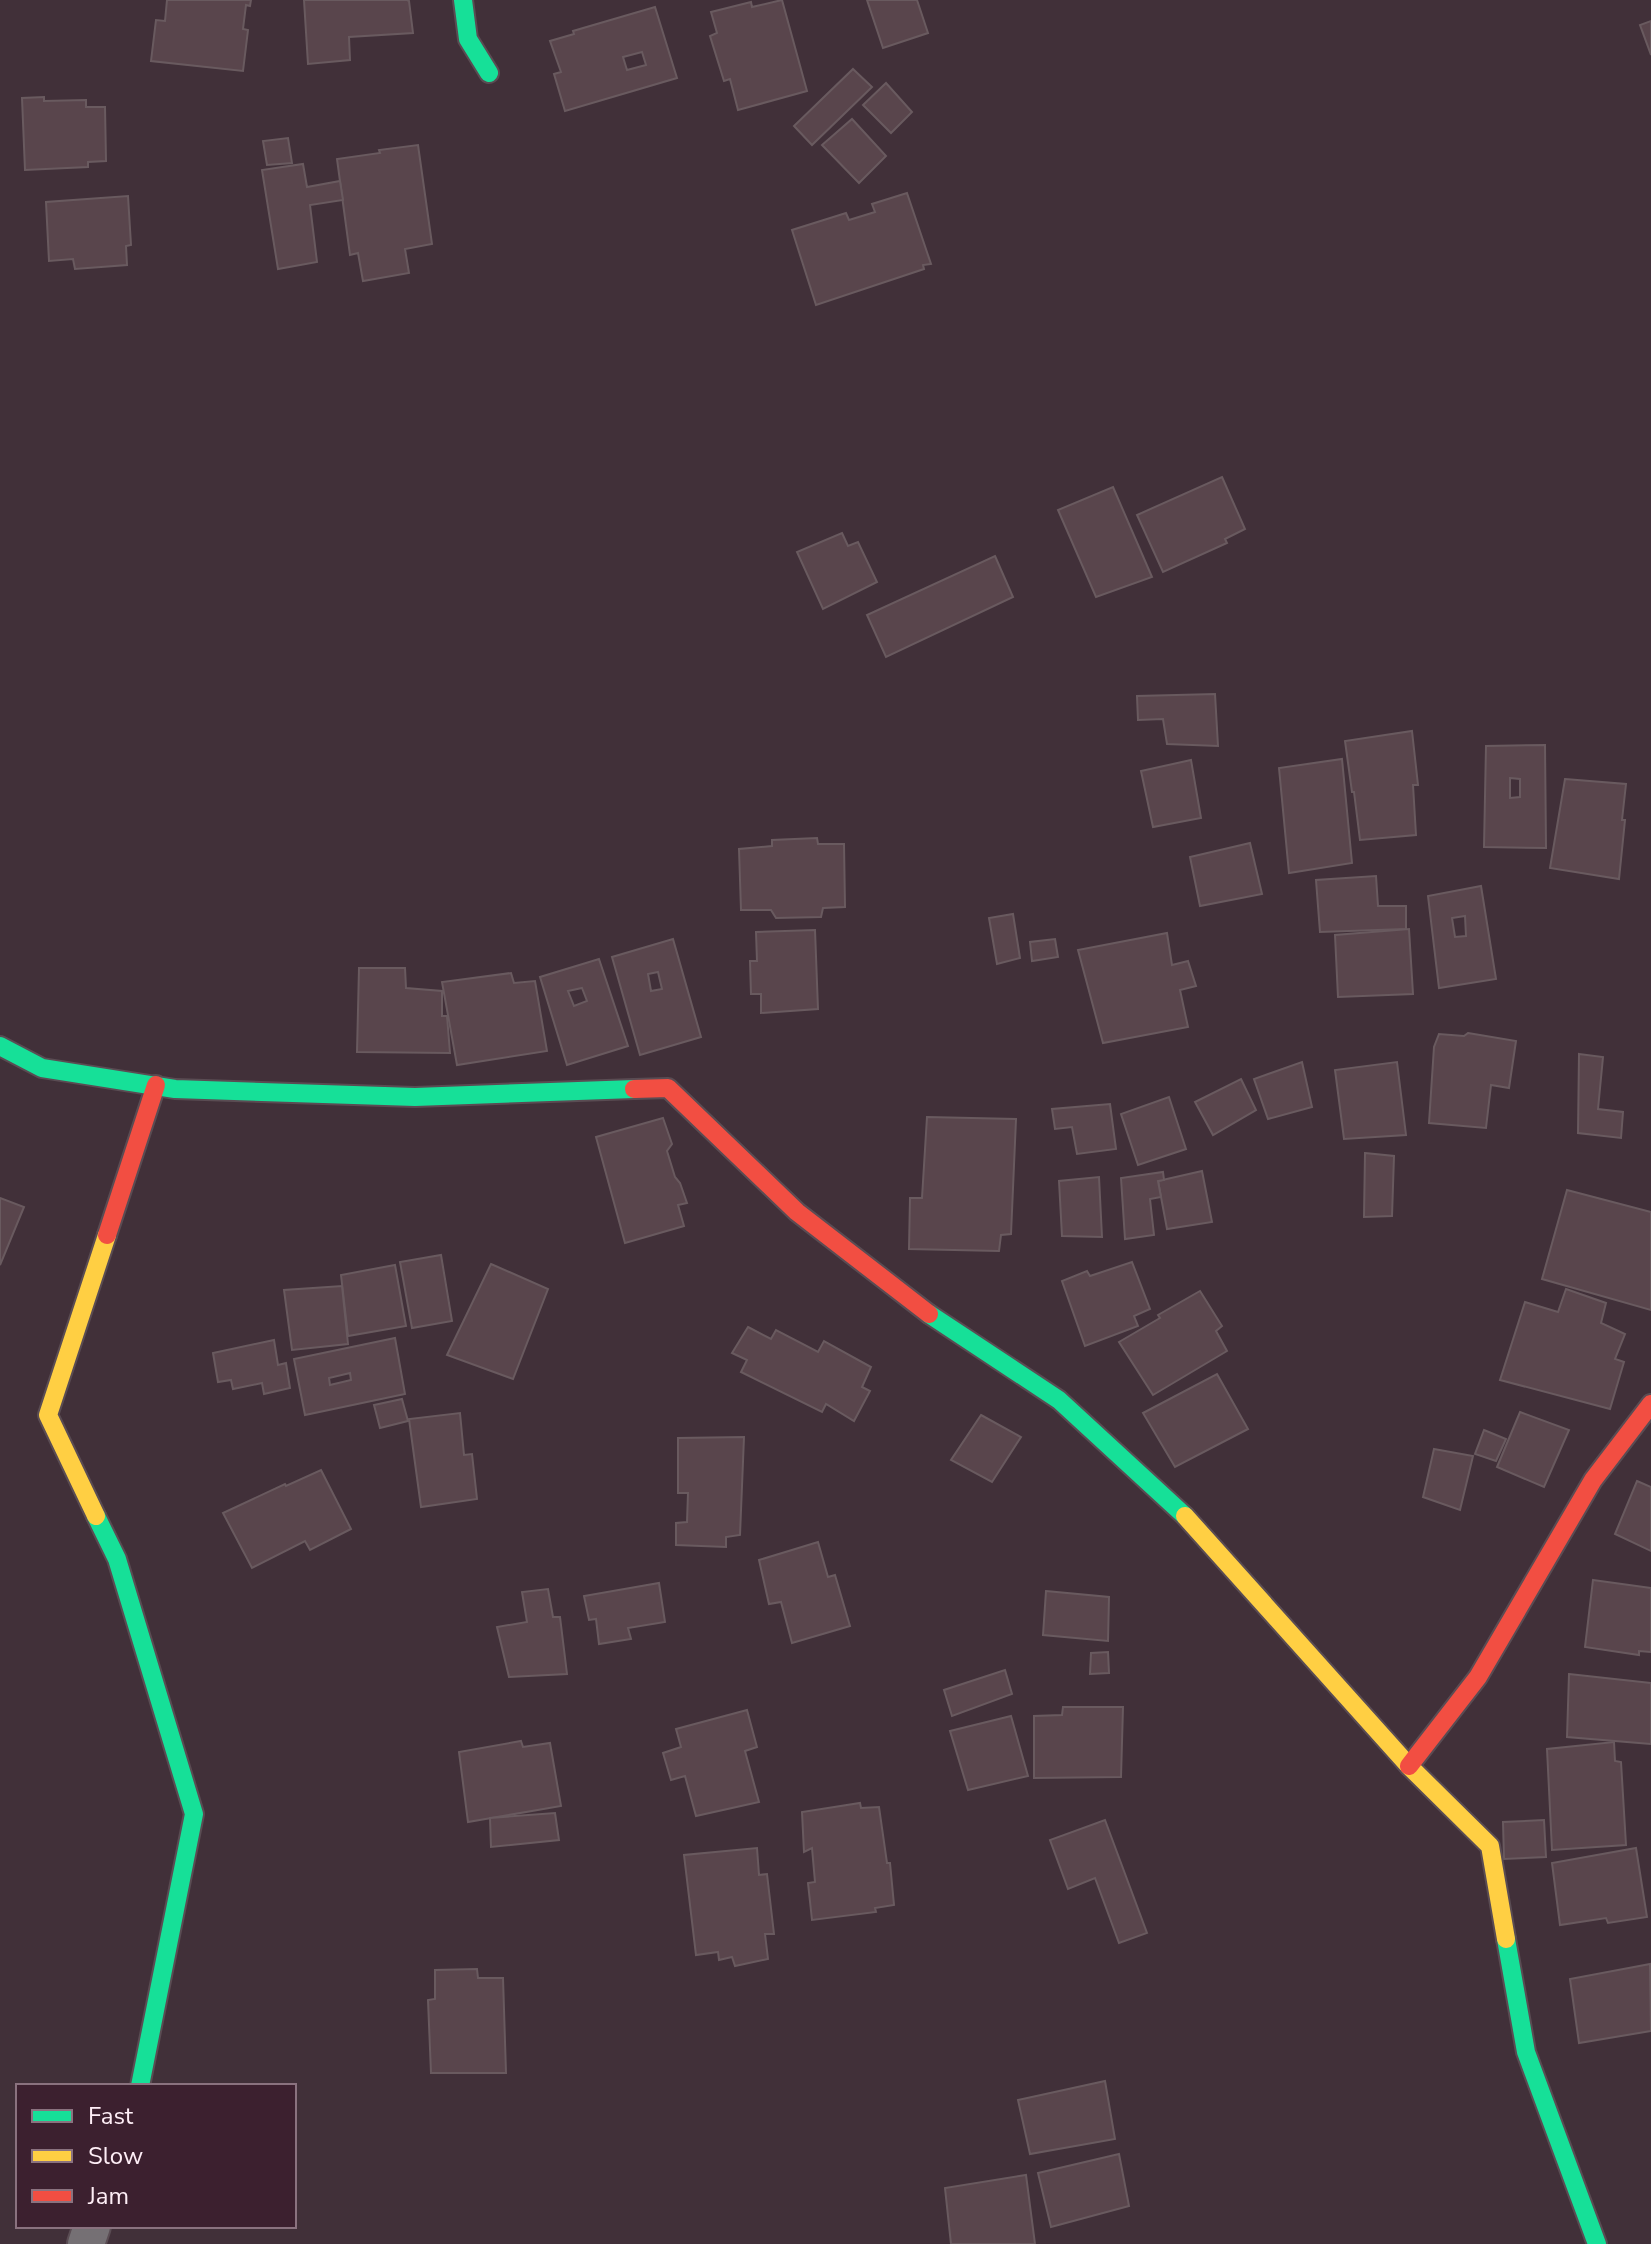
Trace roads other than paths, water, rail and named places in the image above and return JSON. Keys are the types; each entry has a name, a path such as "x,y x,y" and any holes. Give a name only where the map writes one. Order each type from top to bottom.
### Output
{"street":[{"path":"463,0 468,39 489,73"},
{"path":"0,1046 42,1068 175,1089 415,1097 668,1088 797,1212 914,1304 1059,1400 1191,1522 1409,1766 1490,1846 1526,2052 1597,2244"},
{"path":"140,2084 194,1814 117,1559 48,1415 156,1085"},
{"path":"1409,1766 1478,1677 1593,1480 1651,1404"}]}
